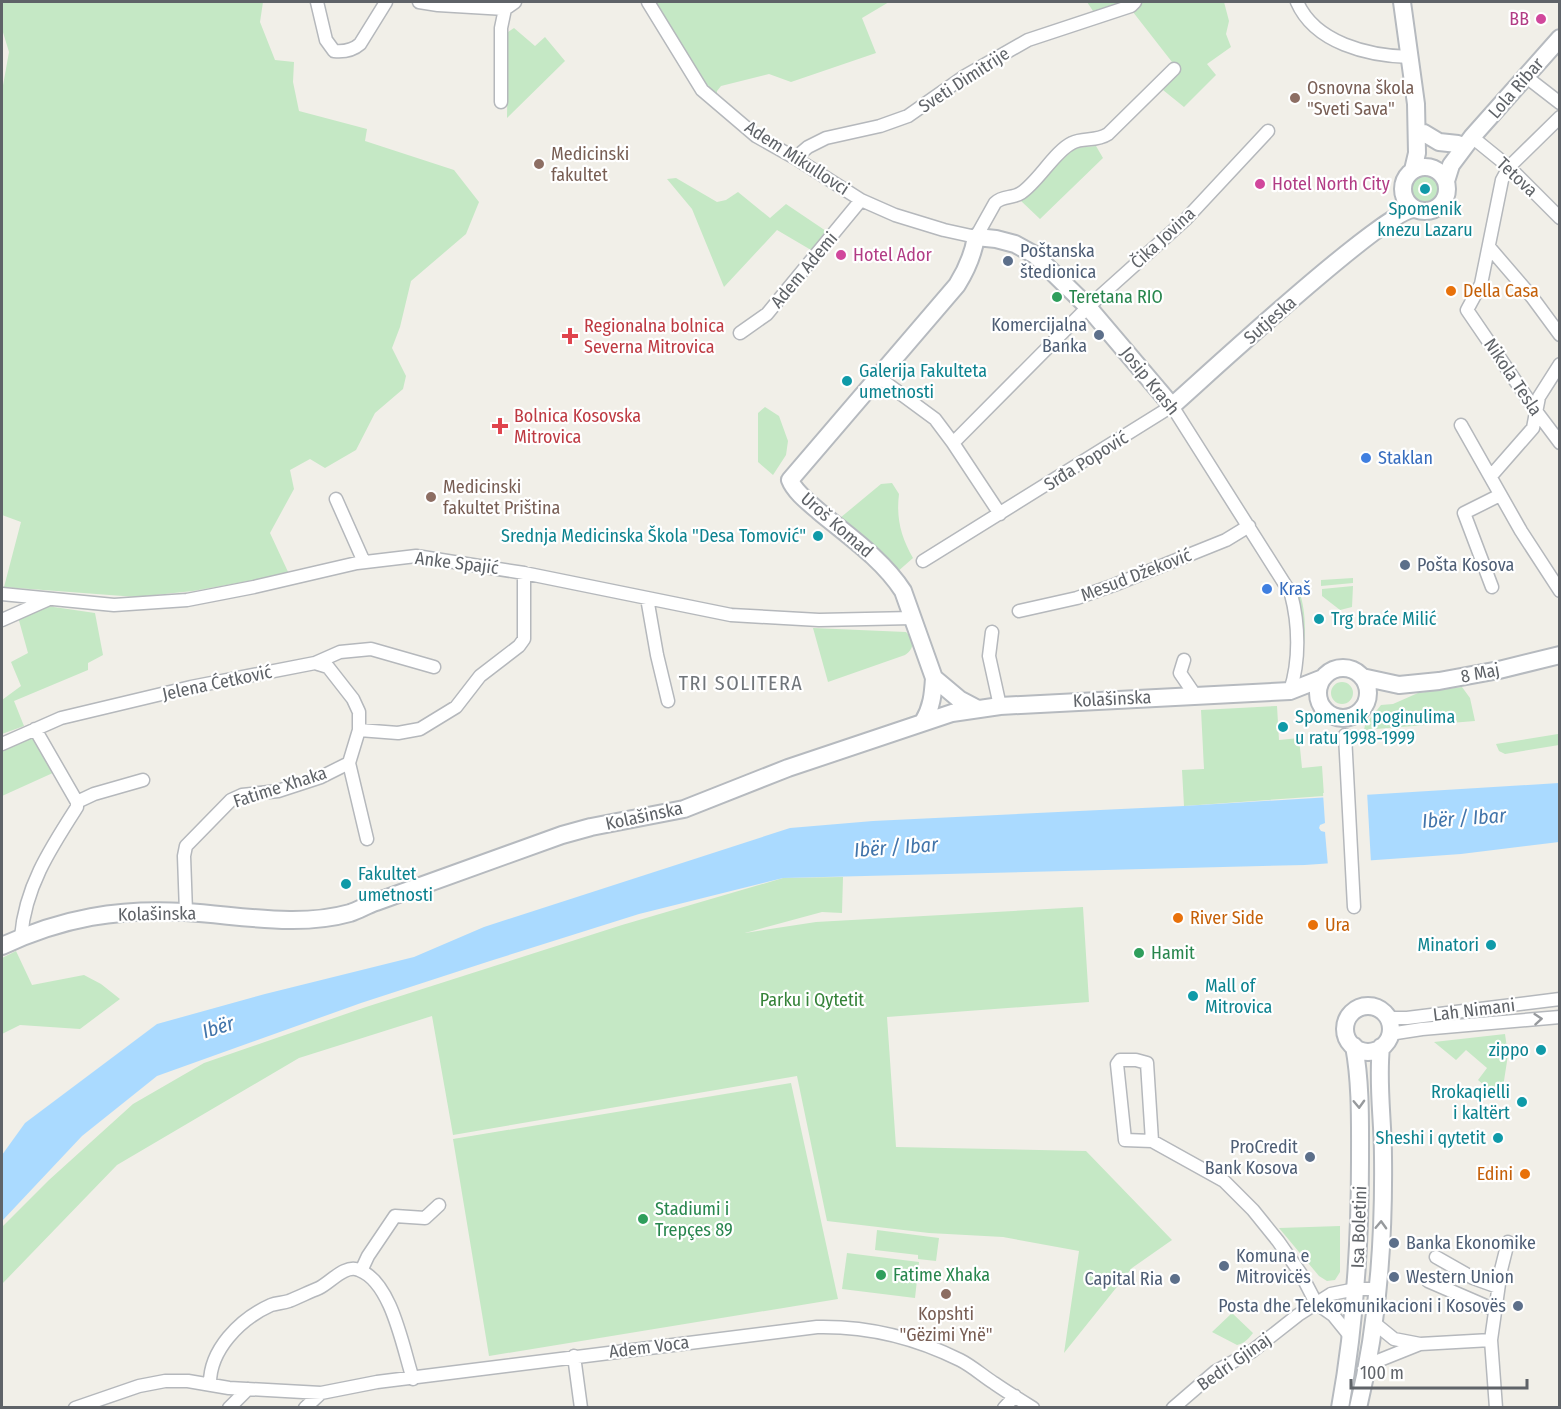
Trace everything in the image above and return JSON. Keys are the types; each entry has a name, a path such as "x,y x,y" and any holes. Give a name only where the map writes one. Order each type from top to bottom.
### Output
{"street":[{"path":"317,2 326,40 334,51 340,52 355,49 360,44 386,2"},
{"path":"419,2 438,5 455,3 510,5 501,28 501,102"},
{"name":"Adem Mikullovci","path":"648,2 702,90 756,136 861,200"},
{"name":"Sveti Dimitrije","path":"795,158 808,147 826,138 880,126 908,116 965,76 1028,40 1131,6 1135,2"},
{"path":"1297,2 1312,25 1350,47 1396,57 1410,57"},
{"path":"1402,2 1416,104 1417,153 1431,171"},
{"name":"Lola Ribar","path":"1431,171 1451,165 1465,141 1560,38"},
{"path":"976,237 995,203 1000,199 1010,198 1023,192 1070,143 1098,139 1108,134 1174,69"},
{"path":"1525,76 1560,103"},
{"path":"1416,104 1431,171"},
{"path":"1560,117 1509,167 1499,188 1489,247 1532,297 1560,335"},
{"name":"Čika Jovina","path":"953,443 1088,307 1186,219 1268,131"},
{"path":"1424,132 1439,142 1465,141"},
{"name":"Tetova","path":"1465,141 1509,167 1560,218"},
{"name":"Sutjeska","path":"1172,406 1368,236 1401,213 1415,208 1426,211 1439,206 1447,194 1431,171 1404,180 1398,197 1368,236"},
{"path":"1403,186 1406,199 1415,208"},
{"name":"Josip Krash","path":"861,200 895,215 944,230 996,239 1026,250 1035,255 1088,307 1172,406 1286,584 1295,607 1296,666 1290,691"},
{"name":"Adem Ademi","path":"740,333 767,314 861,200"},
{"name":"Uroš Komad","path":"913,618 903,591 895,579 790,482 792,476 957,285 968,268 974,252 976,237"},
{"name":"Nikola Tesla","path":"1489,247 1481,284 1467,310 1560,443"},
{"path":"1491,476 1533,428 1539,397 1560,364"},
{"path":"878,377 935,419 1000,514"},
{"name":"Srđa Popović","path":"922,561 1172,406"},
{"path":"1461,425 1500,495 1560,591"},
{"path":"1492,587 1464,513 1500,495"},
{"path":"336,498 364,562"},
{"name":"Mesud Džeković","path":"1019,611 1077,598 1106,588 1226,540 1249,526"},
{"name":"Anke Spajić","path":"2,594 114,605 187,600 364,562 416,556 524,573 731,615 819,620 913,618"},
{"path":"359,730 398,733 420,729 456,707 480,676 519,646 524,639 524,573"},
{"path":"647,597 657,656 668,700"},
{"path":"2,620 48,600"},
{"path":"913,618 934,678 929,711 922,722"},
{"path":"992,632 989,656 1000,706"},
{"name":"Jelena Ćetković","path":"2,744 61,718 315,663 340,652 372,649 434,667"},
{"name":"8 Maj","path":"1362,677 1399,685 1439,681 1500,670 1560,655"},
{"path":"1184,660 1180,674 1195,695"},
{"name":"Fatime Xhaka","path":"315,663 328,667 353,699 359,712 359,730 349,762 367,839"},
{"path":"1339,669 1352,670 1362,677 1367,693 1362,709 1349,717 1338,718 1327,712 1320,703 1318,690 1327,674 1339,669"},
{"path":"934,678 959,699 978,709"},
{"name":"Kolašinska","path":"2,946 56,924 82,918 151,911 293,920 351,913 375,902 562,835 591,826 684,809 788,768 952,713 1000,706 1290,691 1323,678"},
{"name":"8 Maj","path":"1362,709 1377,696 1399,685"},
{"name":"Kolašinska","path":"1290,691 1320,703"},
{"path":"21,937 22,919 33,881 43,860 77,807 77,802 35,729"},
{"path":"1345,735 1354,907"},
{"name":"Fatime Xhaka","path":"186,912 184,856 186,846 231,800 242,795 278,791 321,777 349,762"},
{"path":"77,802 94,794 143,780"},
{"name":"Lah Nimani","path":"1388,1018 1407,1018 1560,999"},
{"path":"1368,1006 1375,1007 1388,1018 1389,1039 1367,1051 1354,1046 1347,1038 1345,1028 1348,1017 1355,1010 1368,1006"},
{"name":"Lah Nimani","path":"1389,1039 1422,1029 1560,1017"},
{"name":"Isa Boletini","path":"1358,1407 1378,1289 1383,1158 1379,1065 1389,1039"},
{"name":"Isa Boletini","path":"1340,1407 1356,1288 1361,1205 1357,1066 1354,1046"},
{"path":"1152,1141 1147,1063 1120,1060 1117,1064 1125,1140 1152,1141 1224,1181 1253,1210 1278,1241 1301,1274 1316,1303 1333,1315 1350,1336"},
{"path":"361,1270 395,1216 425,1218 438,1205"},
{"path":"1496,1407 1491,1340 1498,1287 1508,1242"},
{"path":"1436,1257 1473,1278 1498,1287"},
{"path":"210,1385 214,1358 242,1324 272,1305 321,1287 346,1270 353,1268 361,1270 374,1279 382,1290 389,1304 413,1378"},
{"path":"1428,1281 1495,1310"},
{"name":"Bedri Gjinaj","path":"1173,1407 1216,1371 1251,1352 1298,1315 1331,1294 1356,1288 1378,1289"},
{"path":"1373,1322 1395,1340 1420,1344 1491,1340"},
{"name":"Adem Voca","path":"75,1407 139,1386 177,1381 229,1388 321,1393 377,1382 574,1356 840,1326 901,1337 961,1360 1034,1407"},
{"path":"1348,1361 1366,1370 1375,1362 1420,1344"},
{"path":"574,1356 581,1407"},
{"path":"229,1407 248,1389"},
{"path":"305,1407 321,1393"},
{"path":"1004,1407 1015,1396"}],"green space":[{"path":"2,2 263,2 260,22 275,60 294,62 293,82 299,111 367,129 365,141 454,170 479,202 466,234 411,281 400,327 392,348 406,376 403,389 375,413 356,450 325,468 310,459 290,470 294,489 270,533 289,574 193,591 136,597 4,587 21,522 2,515 2,91 9,52 2,29"},
{"path":"653,2 889,2 862,18 876,53 791,82 769,74 721,86 717,95 703,83"},
{"path":"1087,2 1128,2 1093,11"},
{"path":"1143,2 1224,2 1229,21 1226,34 1231,47 1207,64 1216,75 1184,107 1163,90 1181,69 1172,62 1133,12"},
{"path":"514,28 535,46 545,37 565,61 507,118 508,32"},
{"path":"1096,146 1103,158 1040,219 1020,200 1075,148"},
{"path":"1425,176 1434,180 1438,189 1434,198 1425,202 1416,198 1412,189 1416,180"},
{"path":"676,178 717,202 726,200 738,192 770,218 786,204 826,231 811,250 777,230 724,287 692,209 667,179"},
{"path":"765,407 779,416 788,441 786,455 773,475 758,462 758,413"},
{"path":"892,483 899,494 899,519 905,543 913,558 896,573 840,518 881,484"},
{"path":"1353,578 1353,583 1321,586 1321,580"},
{"path":"1353,586 1352,607 1340,610 1322,596 1322,589"},
{"path":"1299,590 1305,622 1303,654 1295,593"},
{"path":"47,606 95,613 103,655 88,663 88,670 14,701 24,726 2,734 2,700 21,686 11,662 28,653 18,617"},
{"path":"813,628 906,632 913,639 913,644 905,655 828,682"},
{"path":"1338,682 1346,682 1353,689 1353,697 1346,704 1338,704 1331,697 1331,689"},
{"path":"1462,687 1470,698 1475,721 1364,730 1365,725 1381,705 1393,704 1418,693"},
{"path":"1277,706 1279,740 1299,738 1302,768 1322,766 1324,796 1184,806 1182,770 1204,769 1201,710"},
{"path":"1559,731 1559,745 1505,754 1499,751 1496,744 1558,734"},
{"path":"33,734 55,772 2,796 2,750"},
{"name":"Parku i Qytetit","path":"843,877 842,913 822,912 745,933 816,922 1083,907 1089,1002 887,1017 896,1147 1086,1151 1172,1240 1132,1268 1064,1353 1079,1251 1003,1237 929,1233 827,1221 797,1076 453,1135 432,1016 299,1058 117,1165 2,1284 2,1227 49,1180 133,1104 204,1063 366,1007 622,925 783,878"},
{"path":"16,951 32,985 84,975 101,984 120,999 80,1029 20,1025 2,1034 2,958"},
{"path":"1505,1034 1508,1055 1501,1100 1478,1080 1487,1068 1466,1050 1456,1060 1434,1042"},
{"name":"Stadiumi i Trepçes 89","path":"791,1083 838,1299 489,1356 453,1139"},
{"path":"1340,1226 1340,1272 1335,1280 1327,1281 1319,1276 1279,1228"},
{"name":"Fatime Xhaka","path":"877,1230 939,1238 936,1261 918,1259 918,1255 875,1250"},
{"name":"Fatime Xhaka","path":"847,1253 919,1262 915,1298 842,1289"},
{"path":"1232,1313 1253,1333 1237,1345 1212,1332"}],"water":[{"path":"1559,783 1559,842 1461,854 1305,865 783,878 639,914 361,1003 157,1076 82,1136 2,1221 2,1155 25,1123 157,1024 414,957 484,927 790,828 873,821 1184,806"}],"pier":[{"path":"1367,791 1371,863 1328,866 1325,832 1319,828 1325,823 1323,793"}],"place":[{"name":"BB","path":"1541,19"},
{"name":"Osnovna škola \"Sveti Sava\"","path":"1295,98"},
{"name":"Medicinski fakultet","path":"539,164"},
{"name":"Hotel North City","path":"1260,184"},
{"name":"Spomenik knezu Lazaru","path":"1425,189"},
{"name":"Hotel Ador","path":"841,255"},
{"name":"Poštanska štedionica","path":"1008,261"},
{"name":"Della Casa","path":"1451,291"},
{"name":"Teretana RIO","path":"1057,297"},
{"name":"Komercijalna Banka","path":"1099,335"},
{"name":"Regionalna bolnica Severna Mitrovica","path":"570,336"},
{"name":"Galerija Fakulteta umetnosti","path":"847,381"},
{"name":"Bolnica Kosovska Mitrovica","path":"500,426"},
{"name":"Staklan","path":"1366,458"},
{"name":"Medicinski fakultet Priština","path":"431,497"},
{"name":"Srednja Medicinska Škola \"Desa Tomović\"","path":"818,536"},
{"name":"Pošta Kosova","path":"1405,565"},
{"name":"Kraš","path":"1267,589"},
{"name":"Trg braće Milić","path":"1319,619"},
{"name":"Spomenik poginulima u ratu 1998-1999","path":"1283,727"},
{"name":"Fakultet umetnosti","path":"346,884"},
{"name":"River Side","path":"1178,918"},
{"name":"Ura","path":"1313,925"},
{"name":"Minatori","path":"1491,945"},
{"name":"Hamit","path":"1139,953"},
{"name":"Mall of Mitrovica","path":"1193,996"},
{"name":"zippo","path":"1541,1050"},
{"name":"Rrokaqielli i kaltërt","path":"1522,1102"},
{"name":"Sheshi i qytetit","path":"1498,1138"},
{"name":"ProCredit Bank Kosova","path":"1310,1157"},
{"name":"Edini","path":"1525,1174"},
{"name":"Stadiumi i Trepçes 89","path":"643,1219"},
{"name":"Banka Ekonomike","path":"1394,1243"},
{"name":"Komuna e Mitrovicës","path":"1224,1266"},
{"name":"Fatime Xhaka","path":"881,1275"},
{"name":"Western Union","path":"1394,1277"},
{"name":"Capital Ria","path":"1175,1279"},
{"name":"Kopshti \"Gëzimi Ynë\"","path":"946,1294"},
{"name":"Posta dhe Telekomunikacioni i Kosovës","path":"1518,1306"}],"district":[{"name":"TRI SOLITERA","path":"741,683"}],"water label":[{"name":"Ibër / Ibar","path":"1464,818"},
{"name":"Ibër / Ibar","path":"896,847"},
{"name":"Ibër","path":"218,1027"}]}
